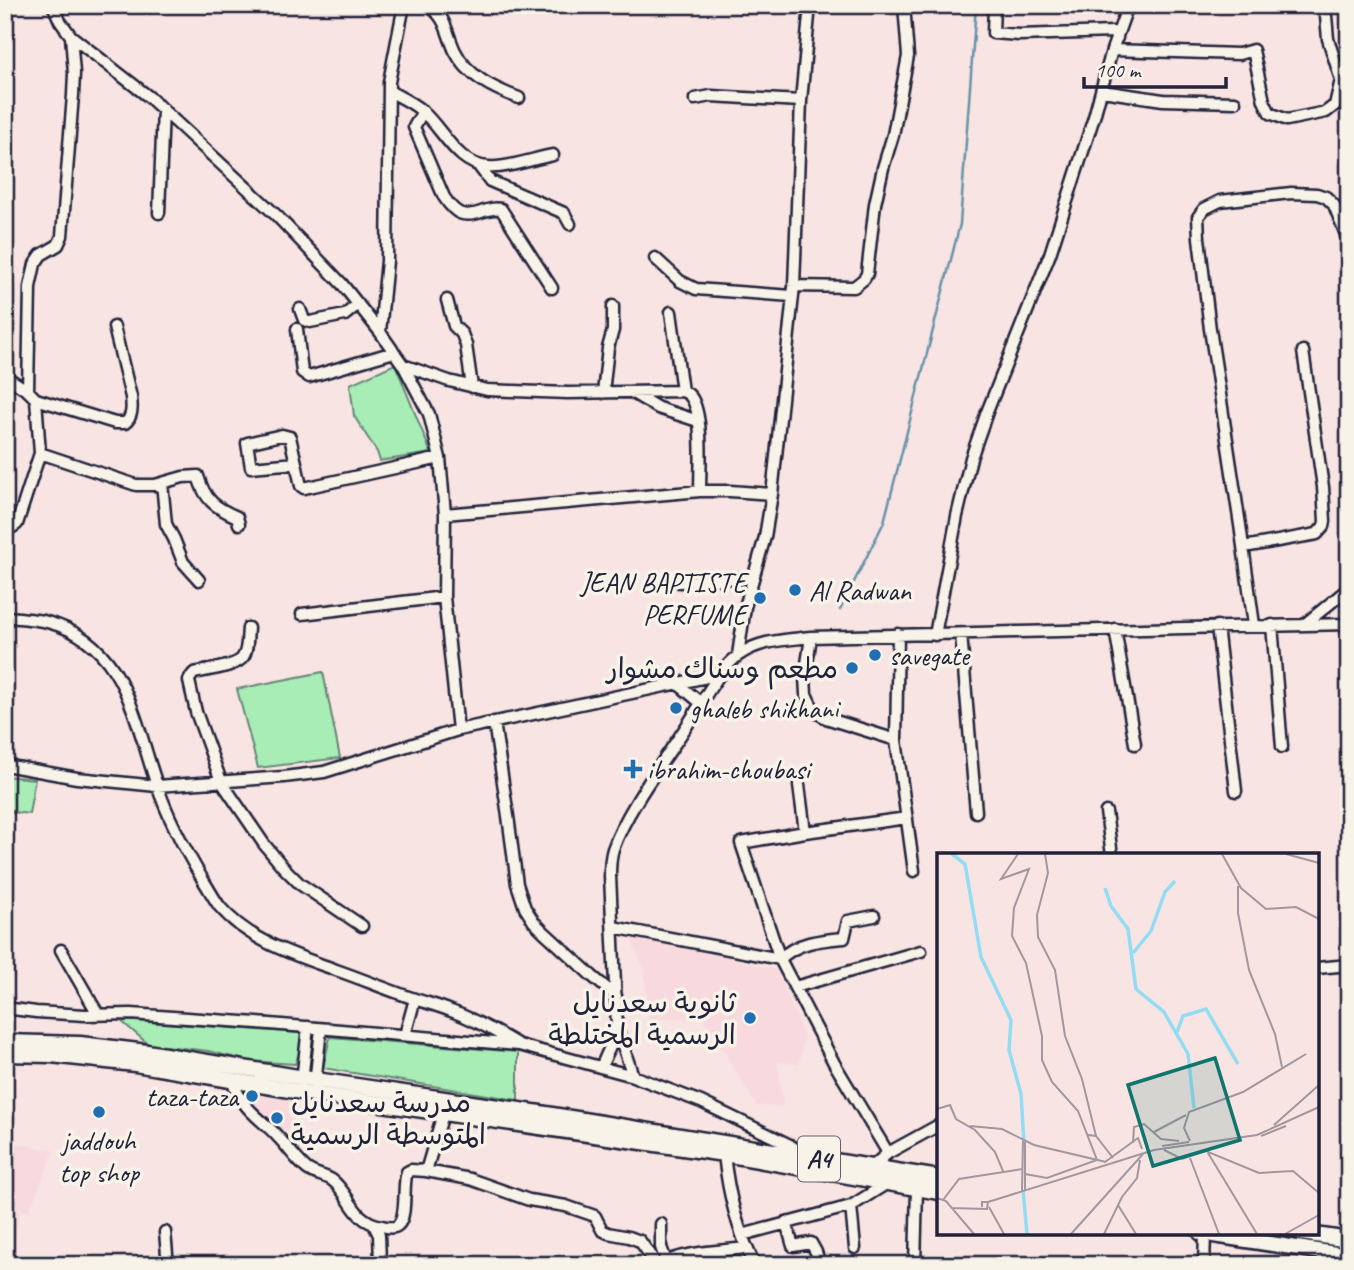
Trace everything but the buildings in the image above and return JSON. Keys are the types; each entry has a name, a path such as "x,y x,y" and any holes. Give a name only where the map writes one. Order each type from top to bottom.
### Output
{"highway":[{"name":"A4","path":"5,1042 80,1044 123,1049 443,1114 878,1177 937,1178"},
{"name":"A4","path":"5,1054 87,1058 231,1079 530,1111 808,1158 917,1189 937,1192"},
{"path":"1227,1235 1349,1240"},
{"path":"1298,1238 1349,1256"}],"street":[{"path":"53,5 71,36 163,109 275,215 342,284 403,365 429,414 440,458 445,514 444,597 458,730"},
{"path":"380,332 387,261 389,91 404,5"},
{"path":"428,5 441,16 455,51 466,67 493,87 519,98"},
{"path":"738,655 745,607 765,537 772,494 793,291 801,102 810,5"},
{"path":"655,258 680,281 696,289 793,291 854,287 864,279 867,274 875,204 893,135 908,56 904,5"},
{"path":"994,5 993,33 1019,35 1112,32 1117,38"},
{"path":"935,635 957,516 971,458 1049,254 1128,5"},
{"path":"1112,50 1239,54 1253,50 1264,101 1270,113 1287,120 1326,112 1335,105 1341,80 1334,63 1326,16 1321,5"},
{"path":"28,391 30,287 35,264 41,255 58,245 63,231 74,73 71,36"},
{"path":"389,91 423,111 459,152 477,164 491,181 564,213 570,224"},
{"path":"1102,91 1163,100 1236,102"},
{"path":"695,99 710,96 801,102"},
{"path":"159,213 163,109"},
{"path":"423,111 414,127 444,197 451,207 455,212 467,214 477,214 493,208 501,209 552,288"},
{"path":"477,164 488,167 503,166 553,155"},
{"path":"1254,625 1210,329 1198,217 1204,209 1220,201 1291,193 1317,194 1326,197 1334,205 1349,242"},
{"path":"447,300 454,326 462,334 466,345 472,387"},
{"path":"300,309 304,320 310,322 345,315 358,304"},
{"path":"603,393 608,348 613,330 613,306"},
{"path":"671,312 682,391"},
{"path":"5,376 36,399 115,423 125,423 131,409 131,397 114,327"},
{"path":"297,328 302,372 309,377 394,352"},
{"path":"1244,547 1317,534 1324,526 1323,487 1303,351"},
{"path":"403,365 472,387 503,391 682,391 691,397 698,421 701,446 700,491"},
{"path":"630,392 658,408 698,421"},
{"path":"5,531 17,524 40,453 36,399"},
{"path":"296,463 251,467 247,443 282,435 290,437 296,463 301,486 305,488 440,458"},
{"path":"40,453 136,485 198,476 212,505 237,517 239,524"},
{"path":"162,483 166,524 183,562 199,580"},
{"path":"445,514 700,491 772,494"},
{"path":"680,582 752,577"},
{"path":"1305,625 1349,588"},
{"path":"302,614 444,597"},
{"path":"5,617 48,622 68,629 86,640 111,664 123,684 157,786 176,829 197,870 220,906 235,922 258,938 473,1020 519,1045"},
{"path":"633,1076 617,1028 610,876 612,852 635,806 701,703 738,655 766,643 811,637 1349,624"},
{"path":"1272,625 1282,747"},
{"path":"1217,626 1236,791"},
{"path":"248,628 242,659 234,664 194,673 190,678 196,712 221,781 283,867 300,884 362,926"},
{"path":"1115,629 1135,744"},
{"path":"898,634 896,740 914,871"},
{"path":"961,634 976,812"},
{"path":"811,637 805,677 806,695 814,711 826,718 896,740"},
{"path":"5,765 77,778 157,786 324,772 458,730 721,674"},
{"path":"678,684 701,703"},
{"path":"494,722 517,884 525,908 543,931 616,996"},
{"path":"799,785 805,832"},
{"path":"1106,812 1112,853"},
{"path":"888,1153 834,1063 780,959 741,843 906,818"},
{"path":"780,959 788,951 816,940 844,938 848,921 874,916"},
{"path":"613,927 780,959"},
{"path":"61,950 98,1014"},
{"path":"795,986 921,951"},
{"path":"1319,968 1349,964"},
{"path":"405,1035 415,999"},
{"path":"5,1008 36,1012 131,1014 519,1045 633,1076 701,1102 790,1145 808,1158"},
{"path":"308,1027 308,1086"},
{"path":"601,1067 617,1028"},
{"path":"308,1086 321,1029"},
{"path":"231,1079 244,1104 274,1132 301,1163 309,1171 335,1183 354,1209 374,1225 379,1235 380,1262 393,1265"},
{"path":"426,1171 443,1114"},
{"path":"742,1235 851,1206 878,1177 888,1153 937,1126"},
{"path":"724,1154 730,1195 746,1248 755,1265"},
{"path":"374,1225 390,1227 399,1224 404,1206 405,1175 411,1170 426,1171 470,1179 529,1200 566,1206 595,1216 602,1230 640,1241 663,1264"},
{"path":"915,1265 917,1189"},
{"path":"851,1206 855,1248"},
{"path":"786,1223 793,1246 811,1243 820,1265"},
{"path":"661,1224 663,1264"},
{"path":"165,1231 168,1265"},
{"path":"1203,1235 1204,1265"},
{"path":"663,1264 702,1253 746,1248"}],"shaded area":[{"name":"ثانوية سعدنايل الرسمية المختلطة","path":"628,932 777,970 804,1037 799,1065 777,1061 783,1106 757,1106 703,1017 649,1019 644,969"},
{"name":"مدرسة سعدنايل المتوسطة الرسمية","path":"244,1094 288,1095 292,1127 279,1134 244,1099"},
{"path":"5,1141 54,1151 28,1213 5,1198"},
{"path":"5,1201 20,1209 10,1265 5,1265"}],"green space":[{"path":"395,364 431,453 380,461 354,416 350,384"},
{"path":"323,672 340,758 258,768 237,689"},
{"path":"5,776 35,779 29,814 5,811"},
{"path":"120,1020 301,1033 302,1047 295,1064 248,1061 208,1051 148,1044"},
{"path":"330,1037 518,1052 518,1100 323,1068"}],"waterway":[{"path":"840,610 884,522 960,224 976,5"}],"place":[{"name":"Al Radwan","path":"795,590"},
{"name":"JEAN BAPTISTE PERFUME","path":"760,598"},
{"name":"savegate","path":"875,655"},
{"name":"مطعم وسناك مشوار","path":"852,668"},
{"name":"ghaleb shikhani","path":"676,708"},
{"name":"ibrahim-choubasi","path":"633,769"},
{"name":"ثانوية سعدنايل الرسمية المختلطة","path":"750,1018"},
{"name":"taza-taza","path":"252,1096"},
{"name":"jaddouh top shop","path":"99,1112"},
{"name":"مدرسة سعدنايل المتوسطة الرسمية","path":"277,1118"}]}
